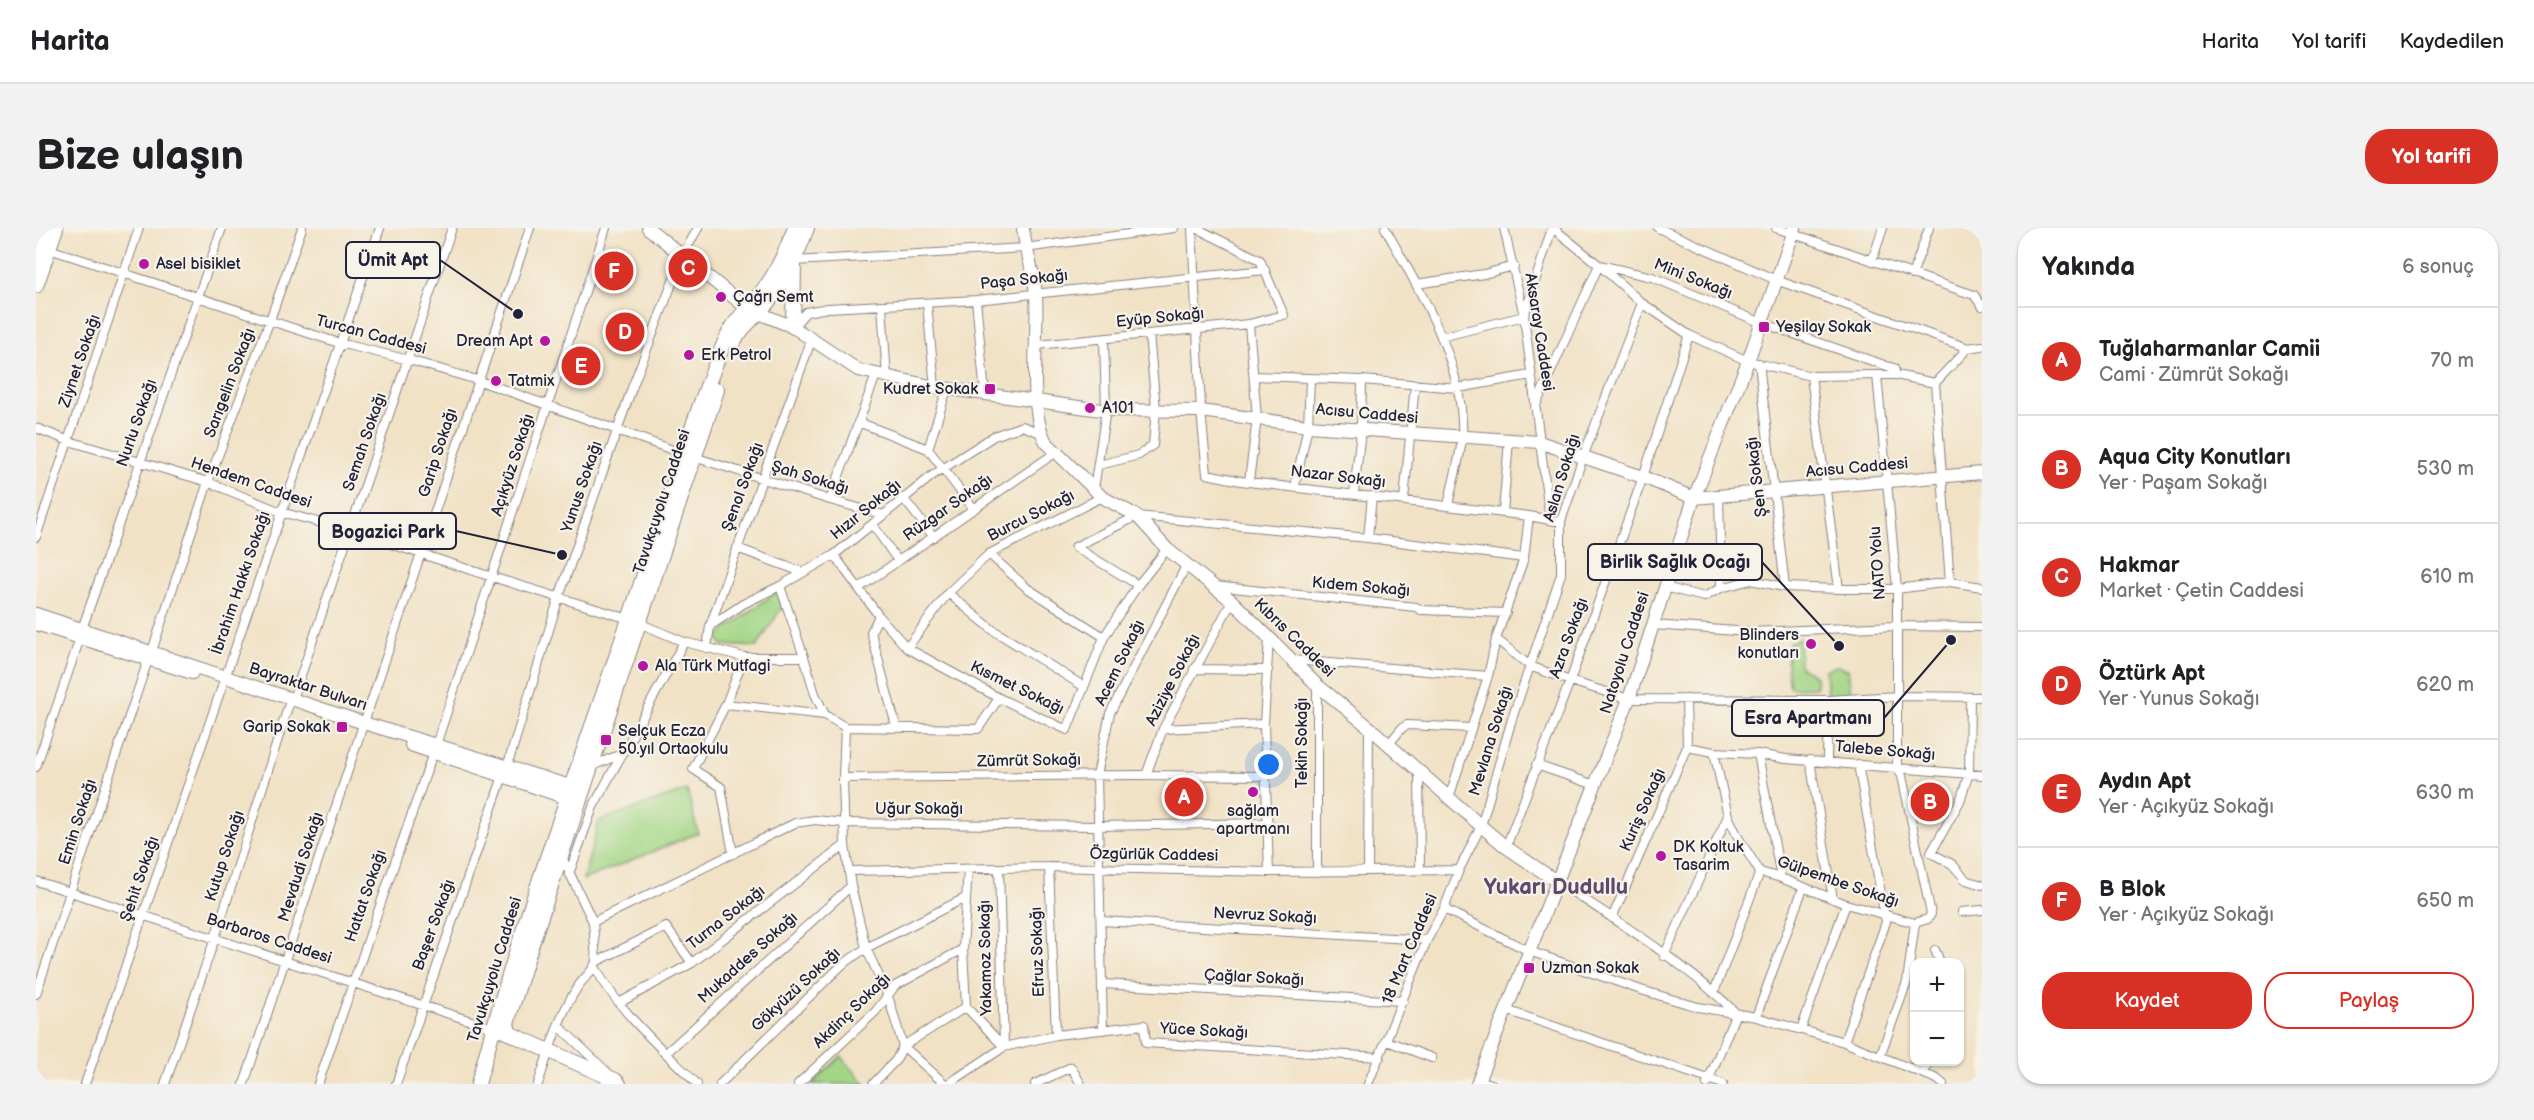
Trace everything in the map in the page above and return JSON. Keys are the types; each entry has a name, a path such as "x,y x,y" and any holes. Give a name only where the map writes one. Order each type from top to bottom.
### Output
{"main road":[{"path":"36,286 40,248 46,228"},
{"path":"40,248 56,228"},
{"path":"689,455 730,330 753,311 784,255 795,228"},
{"name":"Tavukçuyolu Caddesi","path":"478,1084 493,1028 575,794 689,455 735,339 753,311 779,287 794,261 807,228"},
{"path":"793,327 794,261"},
{"name":"Tavukçuyolu Caddesi","path":"509,1032 507,1023 561,855 575,794 592,766 634,621"},
{"path":"493,1028 509,1032 617,1082"}],"street":[{"name":"Ziynet Sokağı","path":"36,537 139,228"},
{"name":"Nurlu Sokağı","path":"36,767 139,462 222,228"},
{"name":"Sarıgelin Sokağı","path":"150,656 208,482 270,321 302,228"},
{"name":"İbrahim Hakkı Sokağı","path":"223,679 380,228"},
{"name":"Semah Sokağı","path":"291,702 351,531 452,228"},
{"name":"Garip Sokağı","path":"363,726 477,380 530,228"},
{"name":"Açıkyüz Sokağı","path":"434,749 606,228"},
{"path":"648,228 753,311"},
{"name":"Yunus Sokağı","path":"505,772 559,597 618,430 683,255 698,228"},
{"name":"Kıbrıs Caddesi","path":"1023,228 1025,248 1036,294 1036,402 1041,433 1055,453 1098,493 1137,516 1167,549 1232,601 1317,685 1369,727 1481,826 1506,847 1556,881"},
{"path":"794,261 1025,248 1174,228"},
{"path":"1201,411 1194,278 1194,228 1260,260 1265,270"},
{"path":"1385,228 1416,284 1441,337 1458,388 1462,438 1448,506"},
{"name":"Aksaray Caddesi","path":"1504,228 1524,316 1550,520"},
{"path":"1441,337 1524,316 1552,228"},
{"name":"Mini Sokağı","path":"1552,228 1599,265 1653,277 1762,323 1894,368 1896,375"},
{"path":"1658,228 1776,280 1968,348 1982,346"},
{"path":"1776,228 1794,231 1974,296 1982,306"},
{"path":"1872,261 1883,228"},
{"path":"1912,275 1929,228"},
{"name":"Natoyolu Caddesi","path":"1478,1082 1629,699 1694,498 1754,362 1762,323 1794,231"},
{"name":"Turcan Caddesi","path":"40,248 198,296 339,343 477,380 689,455"},
{"path":"1535,407 1599,265 1642,303 1689,335 1754,362 1811,376 1896,375 1935,383"},
{"path":"1416,284 1484,274 1514,266"},
{"name":"Paşa Sokağı","path":"793,327 806,312 828,308 976,300 1265,270"},
{"name":"Eyüp Sokağı","path":"1037,345 1249,324 1284,315 1265,270"},
{"path":"730,330 734,307 732,295"},
{"path":"976,300 985,394"},
{"name":"Aslan Sokağı","path":"1530,666 1561,574 1562,521 1582,457 1642,303"},
{"path":"927,304 941,388 928,449"},
{"path":"830,500 858,422 882,376 882,306"},
{"name":"Acısu Caddesi","path":"753,311 793,327 858,370 941,388 1106,410 1201,411 1308,426 1539,442 1643,477 1694,498 1719,494 1774,492 1982,473"},
{"path":"1249,324 1257,418 1249,481"},
{"path":"1099,465 1139,455 1153,445 1156,409 1149,334"},
{"name":"Azra Sokağı","path":"1506,847 1570,681 1643,477 1689,335"},
{"name":"Şenol Sokağı","path":"707,648 710,626 812,338"},
{"path":"1098,493 1106,410 1104,339"},
{"path":"1950,582 1935,383 1968,348"},
{"name":"Şen Sokağı","path":"1754,362 1774,492 1785,587"},
{"path":"1255,376 1310,380 1362,380 1458,388 1531,375"},
{"name":"NATO Yolu","path":"1877,375 1897,589 1897,767 1902,776 1931,914 1925,921 1915,923"},
{"path":"1811,376 1839,589"},
{"path":"1295,486 1308,426 1310,380"},
{"path":"1354,493 1361,430 1362,380"},
{"path":"1404,500 1415,384"},
{"name":"Nazar Sokağı","path":"1201,411 1207,474 1562,521"},
{"path":"858,422 928,449 974,509"},
{"name":"Hızır Sokağı","path":"710,626 742,604 780,586 834,555 903,498 994,436 1022,426 1041,433"},
{"name":"Hendem Caddesi","path":"36,428 69,441 208,482 281,512 351,531 634,621 684,642 744,657 804,657"},
{"path":"1503,513 1509,440"},
{"name":"Rüzgar Sokağı","path":"859,588 1055,453"},
{"name":"Şah Sokağı","path":"689,455 763,480 884,515"},
{"name":"Burcu Sokağı","path":"907,648 948,593 989,554 1098,493"},
{"path":"1719,494 1721,588"},
{"path":"1368,538 1372,496"},
{"path":"903,498 934,537"},
{"path":"1138,585 1075,548 1137,516 1368,538 1524,558"},
{"path":"1449,798 1488,676 1496,639 1524,558 1529,516"},
{"path":"873,525 898,561"},
{"path":"737,548 802,572"},
{"name":"Kısmet Sokağı","path":"834,555 879,616 907,648 999,698 1067,730 1104,637 1138,585 1167,549"},
{"path":"989,554 1027,588 1104,637"},
{"name":"Acem Sokağı","path":"1103,1030 1097,775 1110,713 1186,566"},
{"path":"1664,586 1704,597 1721,588 1751,580 1785,587 1839,589 1897,589 1950,582 1982,587"},
{"path":"780,586 815,694 825,715"},
{"name":"Kıdem Sokağı","path":"1213,586 1421,610 1506,613"},
{"path":"948,593 993,630 1083,686"},
{"name":"Aziziye Sokağı","path":"1146,775 1163,729 1232,601"},
{"name":"Bayraktar Bulvarı","path":"36,614 81,633 575,794"},
{"path":"879,616 871,632 896,726"},
{"name":"Bayraktar Bulvarı","path":"36,624 81,633"},
{"path":"1653,626 1750,632 1897,626 1982,627"},
{"path":"1269,637 1264,724 1269,872"},
{"path":"1496,639 1530,666 1629,699 1828,700 1898,696 1982,697"},
{"path":"569,874 593,807 684,642"},
{"name":"Emin Sokağı","path":"36,994 150,656"},
{"path":"733,854 721,787 693,768 726,704 744,657"},
{"path":"1293,660 1488,676"},
{"name":"Mevlana Sokağı","path":"1481,826 1530,666"},
{"path":"1194,669 1268,670"},
{"name":"Şehit Sokağı","path":"85,1084 223,679"},
{"name":"Tekin Sokağı","path":"1317,685 1317,872"},
{"path":"1931,854 1960,801 1969,773 1970,697"},
{"path":"726,704 825,715 844,727 978,729 999,698"},
{"path":"1686,699 1687,747"},
{"path":"1827,761 1828,700"},
{"name":"Kutup Sokağı","path":"165,1084 291,702"},
{"path":"1163,729 1264,724"},
{"path":"1388,745 1407,725 1471,728"},
{"name":"Mevdudi Sokağı","path":"244,1084 363,726"},
{"path":"844,727 845,845 851,886 866,948 888,996 903,1046 947,1084"},
{"path":"1368,870 1369,727"},
{"name":"Talebe Sokağı","path":"1687,747 1714,752 1982,775"},
{"name":"Kuriş Sokağı","path":"1612,918 1687,747"},
{"name":"Hattat Sokağı","path":"318,1084 434,749"},
{"name":"Gülpembe Sokağı","path":"1714,752 1728,816 1739,839 1760,872 1846,904 1915,923 1907,982 1880,1056"},
{"path":"1758,754 1781,878"},
{"path":"592,766 620,755"},
{"path":"1810,760 1833,899"},
{"path":"1844,1042 1884,930 1887,915 1858,764"},
{"path":"1536,765 1595,785"},
{"path":"1419,771 1420,869"},
{"name":"Başer Sokağı","path":"396,1084 421,1006 505,772"},
{"name":"Zümrüt Sokağı","path":"843,778 1097,775 1267,776"},
{"path":"1664,956 1728,816"},
{"name":"Uğur Sokağı","path":"593,922 802,821 815,820 844,824 1097,826 1269,823"},
{"name":"18 Mart Caddesi","path":"1368,1084 1427,940 1444,909 1459,870 1481,826"},
{"name":"Turna Sokağı","path":"619,1003 692,963 845,845"},
{"path":"1919,856 1931,854 1952,864 1966,880 1982,885"},
{"path":"561,855 593,922 595,964 605,986 697,1084"},
{"name":"Özgürlük Caddesi","path":"849,872 1049,867 1269,872 1459,870"},
{"name":"Efruz Sokağı","path":"1049,867 1056,1035"},
{"name":"Yakamoz Sokağı","path":"999,868 1004,1047"},
{"path":"968,869 963,949 966,1007 1004,1047"},
{"path":"1714,992 1760,872"},
{"name":"Barbaros Caddesi","path":"36,881 493,1028"},
{"path":"1556,881 1612,918 1714,992 1736,1013"},
{"name":"Mukaddes Sokağı","path":"666,1053 851,886"},
{"path":"1756,1017 1803,888"},
{"name":"Gökyüzü Sokağı","path":"720,1084 842,965 866,948 965,898"},
{"path":"1801,1030 1846,904"},
{"path":"1444,909 1529,951 1698,1007 1756,1017 1844,1042 1924,1073 1943,1084"},
{"path":"1962,912 1982,910"},
{"name":"Nevruz Sokağı","path":"1101,921 1427,940"},
{"path":"538,1084 558,1025 577,987 595,964 666,927 692,963"},
{"name":"Akdinç Sokağı","path":"798,1084 876,1011 895,986 963,949"},
{"path":"1935,950 1938,958"},
{"name":"Çağlar Sokağı","path":"1103,984 1403,1001"},
{"path":"873,1084 896,1060 903,1046 966,1007"},
{"path":"1506,1010 1708,1081 1724,1084"},
{"path":"1708,1081 1736,1013"},
{"path":"558,1025 617,1082"},
{"name":"Yüce Sokağı","path":"947,1084 1004,1047 1056,1035 1144,1025 1146,1043 1380,1057"},
{"path":"1387,1041 1432,1058"},
{"path":"1924,1073 1927,1066"},
{"path":"1035,1084 1071,1067 1081,1084"},
{"path":"1478,1082 1492,1084"}],"green space":[{"path":"776,592 782,607 757,647 722,645 718,636"},
{"path":"1799,638 1800,667 1816,676 1816,687 1790,688 1787,666 1789,643"},
{"path":"1836,666 1848,669 1851,694 1827,696 1825,670"},
{"path":"687,790 698,833 583,880 599,821"},
{"path":"841,1056 865,1084 812,1084"}],"place":[{"name":"Asel bisiklet","path":"144,264"},
{"name":"Hakmar","path":"688,268"},
{"name":"B Blok","path":"614,271"},
{"name":"Çağrı Semt","path":"721,297"},
{"name":"Ümit Apt","path":"518,314"},
{"name":"Yeşilay Sokak","path":"1764,327"},
{"name":"Öztürk Apt","path":"625,332"},
{"name":"Dream Apt","path":"545,341"},
{"name":"Erk Petrol","path":"689,355"},
{"name":"Aydın Apt","path":"581,366"},
{"name":"Tatmix","path":"496,381"},
{"name":"Kudret Sokak","path":"990,389"},
{"name":"A101","path":"1090,408"},
{"name":"Bogazici Park","path":"562,555"},
{"name":"Esra Apartmanı","path":"1951,640"},
{"name":"Blinders konutları","path":"1811,644"},
{"name":"Birlik Sağlık Ocağı","path":"1839,646"},
{"name":"Ala Türk Mutfagi","path":"643,666"},
{"name":"Garip Sokak","path":"342,727"},
{"name":"Selçuk Ecza 50.yıl Ortaokulu","path":"606,740"},
{"name":"sağlam apartmanı","path":"1253,792"},
{"name":"Tuğlaharmanlar Camii","path":"1184,797"},
{"name":"Aqua City Konutları","path":"1930,802"},
{"name":"DK Koltuk Tasarim","path":"1661,856"},
{"name":"Uzman Sokak","path":"1529,968"}],"district":[{"name":"Yukarı Dudullu","path":"1556,887"}]}
